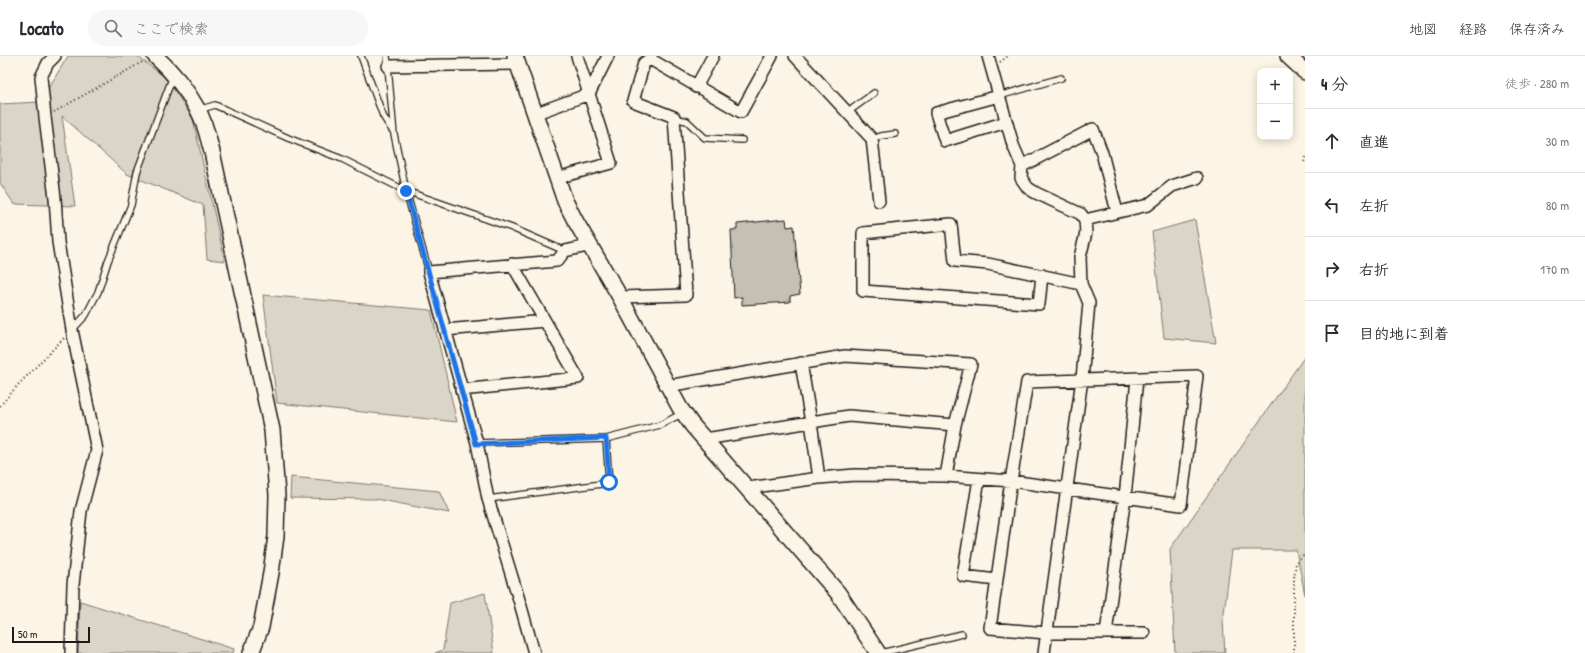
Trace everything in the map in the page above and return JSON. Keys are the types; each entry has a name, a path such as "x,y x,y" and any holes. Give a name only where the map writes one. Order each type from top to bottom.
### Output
{"street":[{"path":"55,56 48,63 41,78 55,198 58,242 72,330 97,450 81,511 73,585 71,653"},
{"path":"557,178 611,163 577,56"},
{"path":"534,114 589,94 608,56"},
{"path":"696,87 713,56"},
{"path":"620,297 686,295 674,118 634,101 644,63 651,57 696,87 741,112 772,56"},
{"path":"795,56 872,139 880,201"},
{"path":"988,56 1006,122 1022,166 1021,178 1028,188 1081,214 1085,220 1086,233 1080,257 1081,284 1089,303 1082,379 1044,653"},
{"path":"1288,56 1305,72"},
{"path":"150,58 173,75 198,110 212,152 272,430 277,495 276,536 261,628 251,653"},
{"path":"387,61 516,60 566,201 588,246 620,297 683,413 692,426 748,488 838,594 880,653"},
{"path":"999,96 936,113 945,141 1006,122"},
{"path":"1022,166 1093,129 1102,153 1117,212"},
{"path":"1085,220 1148,205 1172,186 1197,178"},
{"path":"1042,275 1038,304 863,291 863,233 952,224 955,261 988,264 1042,275 1081,284"},
{"path":"534,653 488,499 476,444 429,272 557,261 565,251 588,246"},
{"path":"461,390 578,378 512,264"},
{"path":"445,330 545,321"},
{"path":"667,386 845,356 971,364 955,425 946,476"},
{"path":"801,363 819,478"},
{"path":"748,488 819,478 855,476 946,476 1011,481 1181,505 1197,376 1027,382 1011,481 990,628 1046,633 1144,633"},
{"path":"1106,633 1125,497 1137,379"},
{"path":"704,439 849,416 955,425"},
{"path":"979,478 964,576 997,580"}],"lane":[{"path":"361,56 383,116 394,134"},
{"path":"387,61 394,134 406,191 429,272"},
{"path":"72,330 86,315 98,292 108,261 131,205 137,172 173,75"},
{"path":"999,96 1061,78"},
{"path":"848,112 874,93"},
{"path":"198,110 215,105 288,138 342,159 406,191 512,228 565,251"},
{"path":"674,118 687,121 705,138 742,140"},
{"path":"872,139 895,134"},
{"path":"476,444 606,438 660,425 683,413"},
{"path":"488,499 609,482 606,438"},
{"path":"880,653 962,634"}],"path":[{"path":"45,117 150,58"},
{"path":"1305,157 1305,163"},
{"path":"0,406 18,385 72,330"},
{"path":"1294,653 1294,578 1296,563 1305,553"}],"shaded area":[{"path":"68,56 137,56 167,79 193,119 225,261 207,259 203,205 127,174 62,116 75,206 14,204 0,183 0,104 40,102"},
{"path":"1195,220 1216,343 1164,338 1152,232"},
{"path":"263,295 431,310 457,422 277,403"},
{"path":"1305,356 1305,595 1296,550 1232,550 1223,621 1225,653 1175,653 1170,549"},
{"path":"291,477 439,491 449,513 376,499 290,498"},
{"path":"485,593 494,653 435,653 443,650 450,603"},
{"path":"80,601 234,649 233,653 78,653"}],"building":[{"path":"786,219 787,227 794,226 800,294 790,296 790,302 742,305 742,297 734,298 731,230 737,230 737,224"}],"route":[{"path":"406,191 476,444 606,438 609,482"}]}
